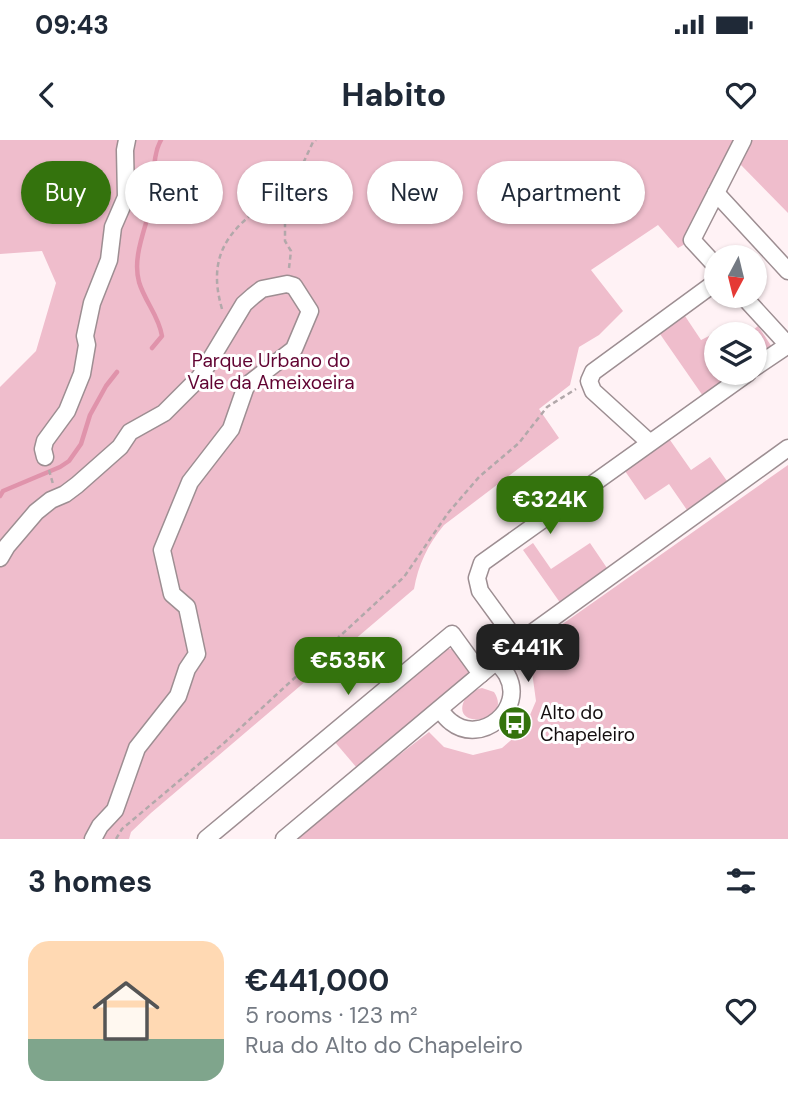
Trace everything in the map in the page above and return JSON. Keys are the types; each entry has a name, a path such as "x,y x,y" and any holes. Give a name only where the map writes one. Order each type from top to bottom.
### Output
{"street":[{"path":"45,457 45,441 67,411 82,374 87,345 85,336 92,303 109,260 113,227 126,197 127,140"},
{"path":"704,253 692,240 743,140"},
{"path":"716,193 788,271"},
{"path":"0,558 36,512 77,485 120,447 130,432 164,413 204,373 244,304 262,289 287,284 294,286 310,312 294,349 246,386 231,429 190,482 162,550 172,594 187,607 197,654 187,669 178,696 137,748 115,810 100,826 93,839"},
{"path":"649,442 593,391 589,381 593,372 704,291"},
{"path":"754,308 788,345 767,359"},
{"path":"518,643 480,591 477,578 482,563 731,385"},
{"path":"285,839 518,643 788,448"},
{"path":"206,839 452,634 481,674"},
{"path":"440,710 453,724 471,730 490,726 504,716 512,696 509,677 496,662"}],"path":[{"path":"304,161 316,140"},
{"path":"229,329 220,300 218,271 225,243 241,224"},
{"path":"285,224 285,241 291,251 287,284"},
{"path":"116,839 122,829 224,743 404,577 447,513 479,477 519,443 547,407 589,381"}],"green space":[{"name":"Parque Urbano do Vale da Ameixoeira","path":"0,140 743,140 692,240 678,248 658,225 591,270 623,311 599,335 579,347 570,385 539,409 559,438 444,525 424,555 414,589 151,813 131,832 129,839 0,839 0,387 36,351 56,283 42,251 0,254"},
{"path":"751,140 788,140 788,213 739,163"},
{"path":"685,316 701,340 704,338 704,385 719,385 703,396 660,334"},
{"path":"670,440 691,470 710,457 727,481 687,510 669,484 645,500 625,471"},
{"path":"788,465 788,839 297,839 429,732 444,747 473,755 502,748 524,729 536,701 532,672 520,654"},
{"path":"533,543 551,569 590,543 609,571 561,604 523,550"},
{"path":"442,649 453,649 471,671 357,768 334,741"},
{"path":"482,688 494,692 498,702 496,710 490,716 473,719 466,716 462,710 464,701 471,692"}],"waterway":[{"path":"152,348 162,336 139,282 137,260 151,204 155,159 161,140"},
{"path":"0,496 3,491 69,461 81,444 90,415 117,372"}],"place":[{"name":"Alto do Chapeleiro","path":"515,723"}]}
